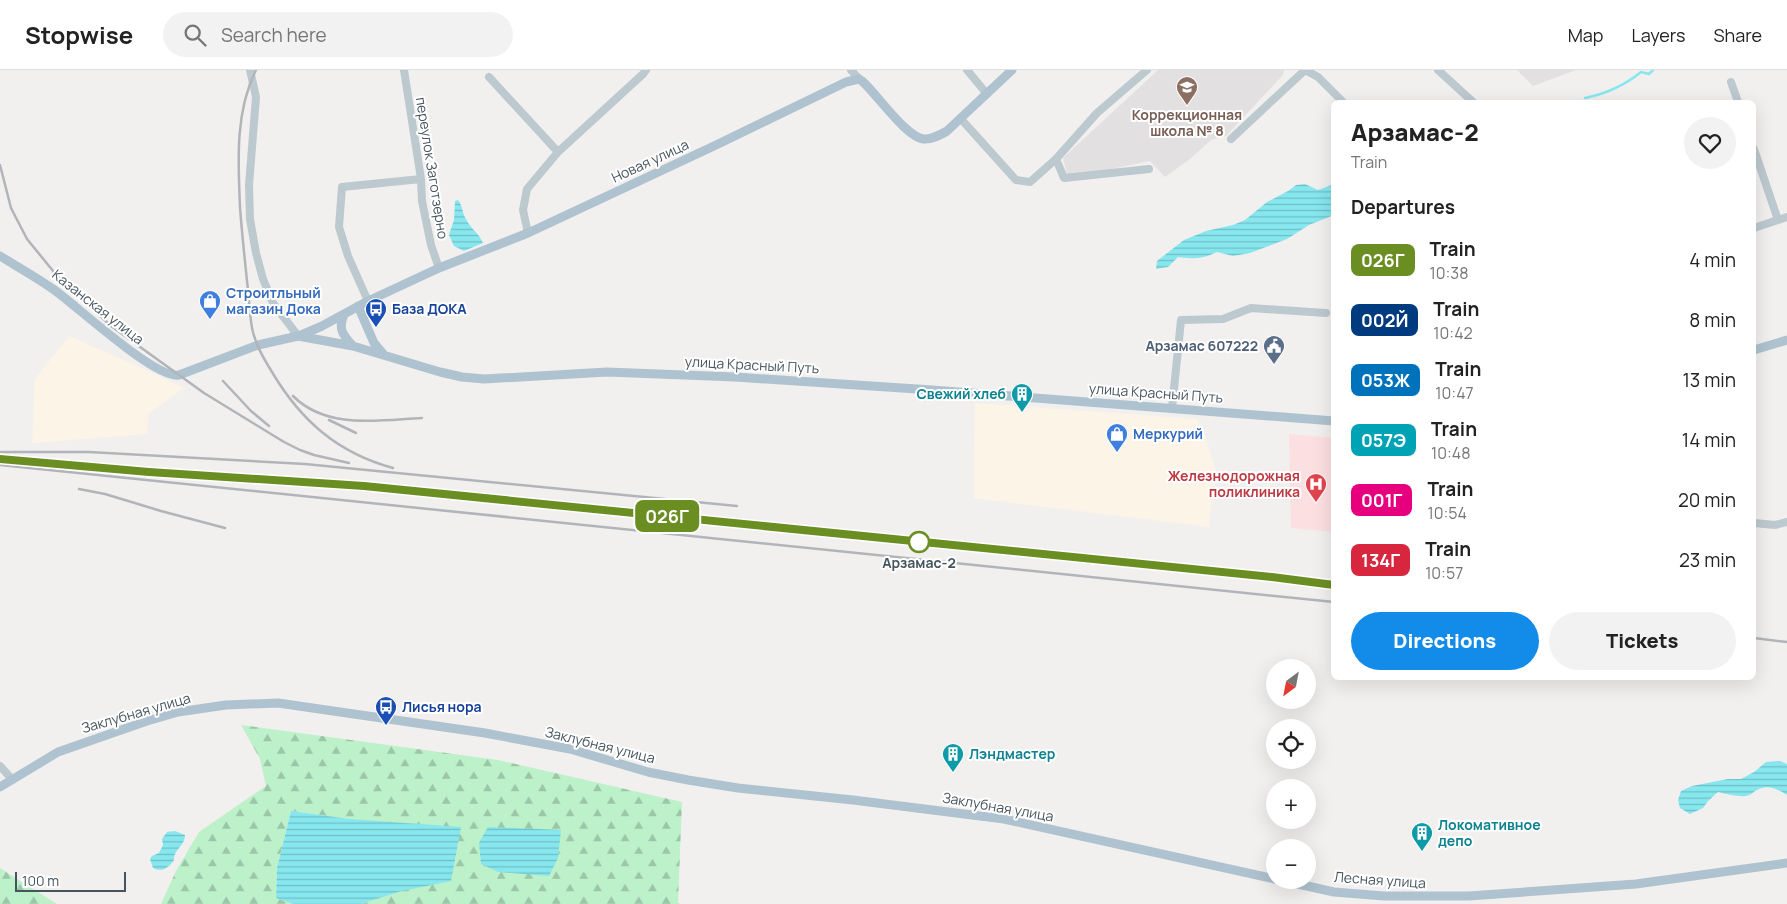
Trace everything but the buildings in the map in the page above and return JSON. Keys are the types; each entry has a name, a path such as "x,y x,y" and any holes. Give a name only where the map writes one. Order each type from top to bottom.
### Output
{"main road":[{"path":"859,79 871,89 901,125 912,134 924,139 938,136 961,119 1012,70"},
{"name":"Новая улица","path":"298,336 322,326 368,300 439,268 528,233 846,82 859,79"},
{"name":"Казанская улица","path":"0,256 54,289 153,366 172,376 179,375"},
{"path":"358,306 374,343 384,355"},
{"path":"344,314 341,329 353,346"},
{"name":"улица Красный Путь","path":"179,375 258,345 298,336 353,346 440,372 484,379 607,372 660,374 932,390 1331,421"},
{"path":"1756,349 1787,340"},
{"name":"Заклубная улица","path":"0,787 11,778 58,752 95,738 178,712 226,705 278,703 485,732 570,749 648,772 688,780 1004,819 1266,877"},
{"name":"Лесная улица","path":"1316,888 1334,892 1384,896 1468,896 1636,884 1787,863"}],"street":[{"path":"250,70 256,97 249,185 251,228 263,279 273,302 298,336"},
{"name":"переулок Заготзерно","path":"404,70 421,178 422,201 430,245 439,268"},
{"path":"528,233 523,210 528,189 558,152 646,70"},
{"path":"850,70 859,79"},
{"path":"968,70 987,94"},
{"path":"961,119 1016,180 1030,182 1056,159 1097,113 1146,70"},
{"path":"1231,139 1305,70 1318,77 1341,100"},
{"path":"1438,70 1471,100"},
{"path":"489,77 558,152"},
{"path":"1731,82 1737,100"},
{"path":"1756,154 1778,220"},
{"path":"1056,159 1064,178 1148,169"},
{"path":"368,300 348,256 339,226 342,187 421,178"},
{"path":"1756,227 1787,217"},
{"path":"1172,408 1181,320 1223,319 1251,308 1326,313"},
{"path":"1756,523 1775,525 1787,522"},
{"path":"0,766 11,778"},
{"path":"1468,896 1474,904"}],"shaded area":[{"name":"Коррекционная школа № 8","path":"1158,70 1284,70 1283,75 1226,136 1211,140 1190,159 1165,177 1150,161 1068,178 1063,158"},
{"path":"1517,70 1576,70 1533,86"},
{"path":"69,336 184,388 148,414 147,434 32,443 35,379"},
{"path":"975,403 1197,419 1204,433 1215,467 1209,527 974,498"},
{"path":"1289,434 1331,438 1331,532 1291,528"}],"green space":[{"path":"241,725 498,760 682,802 678,903 682,904 361,904 402,891 350,819 291,811 277,868 276,898 293,904 161,904 176,871 199,832 266,786 260,759"},
{"path":"0,868 57,904 0,904"}],"water":[{"path":"1305,184 1318,190 1331,185 1331,216 1309,225 1287,239 1250,253 1233,256 1217,252 1198,258 1178,257 1168,267 1156,269 1157,261 1184,240 1206,231 1233,225 1245,220 1267,202 1296,185"},
{"path":"458,200 468,222 483,243 464,251 454,246 449,235 454,220 455,201"},
{"path":"1780,761 1787,764 1787,795 1769,787 1761,788 1746,796 1718,792 1703,808 1690,814 1680,808 1678,800 1681,791 1692,786 1728,779 1741,779 1754,772 1766,762"},
{"path":"291,811 350,819 461,827 451,881 402,891 361,904 293,904 276,898 277,868"},
{"path":"488,827 561,830 558,858 549,876 498,872 481,864 479,843"},
{"path":"175,831 185,835 183,842 175,853 174,860 163,870 153,868 150,859 159,853 163,845 162,839 167,832"}],"waterway":[{"path":"1585,98 1614,88 1641,72 1649,74 1653,70"}],"railway":[{"path":"256,70 244,103 239,137 239,190 251,319 255,340 283,390 295,406 323,433 355,454 393,468"},
{"path":"0,165 11,208 27,239 58,277 111,326 204,393 284,442 314,455 349,463"},
{"path":"223,381 251,411 269,426"},
{"path":"293,396 307,407 321,414 337,418 371,421 422,418"},
{"path":"329,420 356,433"},
{"path":"0,452 89,452 305,464 737,506"},
{"path":"0,465 1331,602"},
{"path":"124,470 364,486 1272,577 1331,585"},
{"path":"79,489 105,494 225,528"},
{"path":"1756,638 1787,642"}],"train":[{"name":"026Г","path":"0,459 149,472 364,486 1272,577 1331,585"}],"place":[{"name":"Коррекционная школа № 8","path":"1187,106"},
{"name":"Строитльный магазин Дока","path":"210,320"},
{"name":"База ДОКА","path":"376,328"},
{"name":"Арзамас 607222","path":"1274,365"},
{"name":"Свежий хлеб","path":"1022,413"},
{"name":"Меркурий","path":"1117,453"},
{"name":"Железнодорожная поликлиника","path":"1316,503"},
{"name":"Арзамас-2","path":"919,542"},
{"name":"Лисья нора","path":"386,726"},
{"name":"Лэндмастер","path":"953,773"},
{"name":"Локомативное депо","path":"1422,852"}]}
